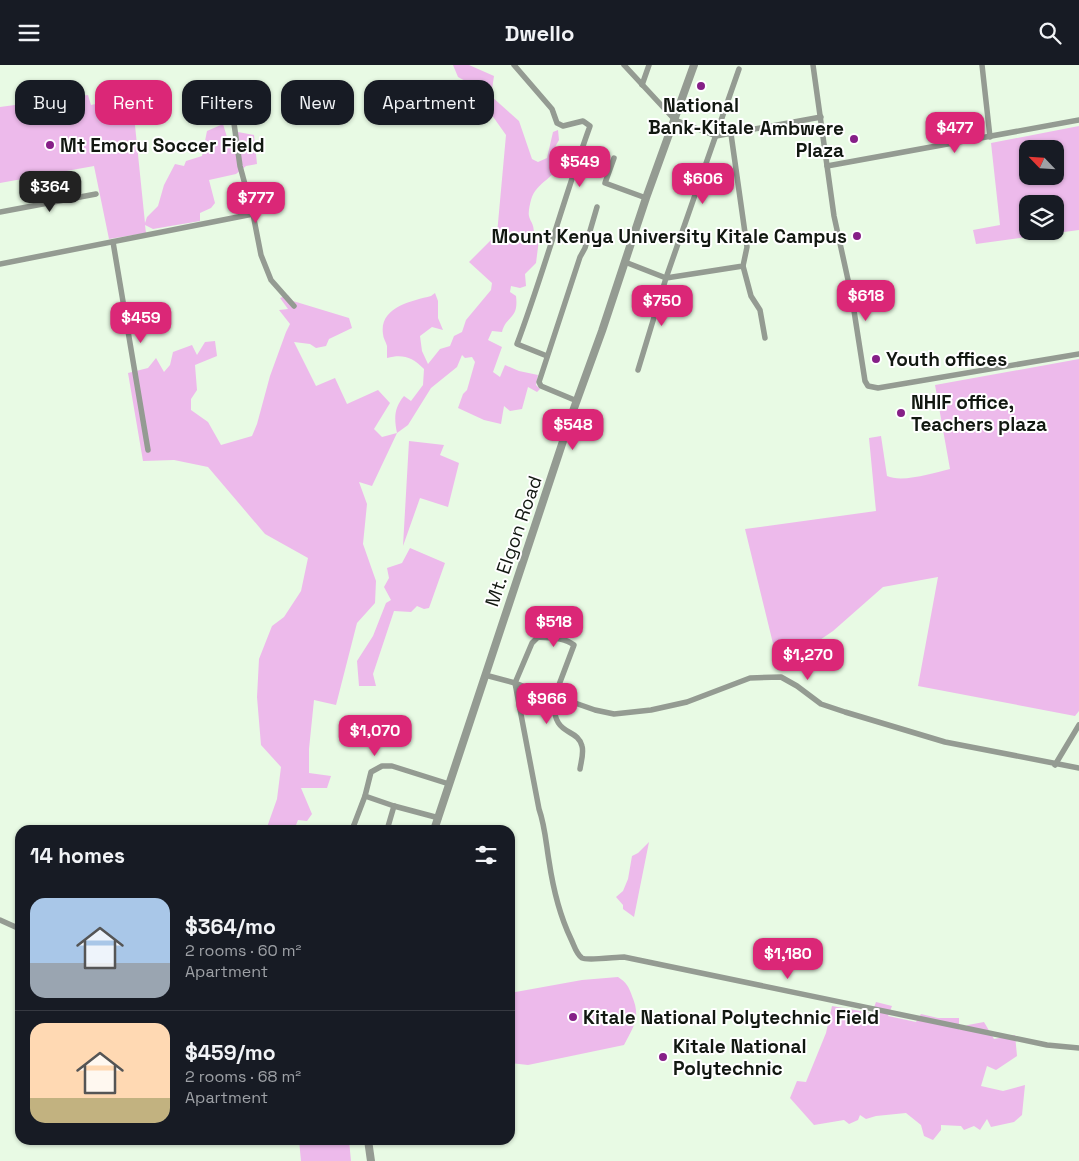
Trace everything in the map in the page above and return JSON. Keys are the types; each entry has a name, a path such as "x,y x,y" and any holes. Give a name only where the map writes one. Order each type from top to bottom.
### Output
{"street":[{"path":"514,65 552,109 557,123 563,127 583,121 590,126 536,294 517,344 547,356"},
{"path":"624,65 675,120 716,136 821,117"},
{"path":"642,85 649,65"},
{"name":"Mt. Elgon Road","path":"436,825 577,401 694,65"},
{"path":"813,65 834,216 852,298 865,381 868,386 878,388 1079,354"},
{"path":"982,65 990,137"},
{"path":"638,370 666,277 739,69"},
{"path":"827,166 1079,120"},
{"path":"234,125 240,166 253,214 261,255 271,280 294,306"},
{"path":"731,134 746,247 743,267 750,296 760,310 765,338"},
{"path":"614,158 605,183 646,199"},
{"path":"0,212 96,194"},
{"path":"577,401 541,386 539,382 597,207"},
{"path":"0,264 253,214"},
{"path":"113,242 148,450"},
{"path":"625,262 666,277 743,267"},
{"path":"580,769 583,748 581,743 577,738 560,727 553,710 554,697 574,645 569,641 538,637 534,639 515,683 561,917 578,953 583,959 624,957 1047,1045 1079,1048"},
{"path":"485,675 515,683 594,710 614,714 651,710 687,702 750,678 781,677 797,685 821,704 845,712 945,742 1055,765 1079,768"},
{"path":"1055,765 1079,725"},
{"path":"354,825 365,795 371,772 382,766 392,766 449,784"},
{"path":"365,795 394,806 439,818"},
{"path":"388,825 394,806"},
{"path":"0,920 15,927"},
{"path":"369,1145 371,1161"}],"shaded area":[{"path":"453,65 469,65 494,76 493,80 464,80 458,77"},
{"path":"85,95 88,95 91,105 95,104 95,125 135,125 145,223 147,217 158,206 164,185 175,164 184,166 186,161 202,156 207,131 223,125 230,147 238,132 254,135 257,164 246,166 236,174 209,180 215,203 211,208 200,213 200,221 153,229 145,225 146,233 109,239 94,166 0,183 0,107 15,105 15,125 85,125"},
{"path":"494,99 519,121 532,159 538,162 547,158 553,132 558,130 559,140 555,147 558,157 555,172 539,186 529,208 534,235 539,239 536,263 525,274 526,286 520,288 511,286 510,292 516,296 516,309 502,332 492,331 488,340 502,347 493,372 500,377 505,365 519,371 538,375 536,385 540,389 537,392 528,387 522,409 510,411 504,406 501,424 484,420 458,408 463,394 467,390 475,362 472,357 465,358 462,355 457,367 431,388 408,425 397,433 395,418 398,405 404,396 411,401 423,385 424,369 407,357 387,358 383,325 391,311 406,303 431,296 435,293 438,301 438,318 443,330 432,327 420,336 422,351 428,364 440,349 450,346 454,336 462,332 466,320 491,290 492,283 469,262 497,234 506,135 494,118"},
{"path":"1079,126 1079,230 1064,232 1064,195 1019,195 1019,238 976,244 973,230 1000,225 991,143"},
{"path":"288,295 293,301 349,318 352,328 329,339 326,346 316,348 310,344 294,342 316,386 335,378 347,404 378,390 390,403 374,429 382,437 397,433 372,486 359,482 367,504 363,544 376,581 375,603 357,623 336,705 314,700 309,749 309,773 331,776 327,788 301,788 312,814 307,821 298,820 296,825 268,825 277,799 281,767 261,745 257,697 259,659 272,626 284,617 301,591 308,558 265,534 208,467 174,460 143,461 128,373 148,368 156,358 164,372 170,365 173,352 192,345 197,355 205,342 215,341 217,356 195,365 197,390 191,399 191,410 208,422 221,445 252,436 270,376 290,324 279,310 288,309 280,298"},
{"path":"1079,359 1079,711 1075,716 918,686 938,577 883,587 833,631 779,668 745,529 876,511 869,438 881,436 887,476 909,478 950,469 935,385"},
{"path":"409,441 444,445 440,455 459,463 448,507 420,498 403,546"},
{"path":"410,548 445,563 429,608 424,609 417,606 411,612 394,611 373,674 376,686 359,686 357,661 373,636 386,603 391,600 384,587 389,578 387,568 402,563"},
{"path":"649,842 634,917 623,909 623,905 616,897 623,891 628,879 632,856"},
{"name":"Kitale National Polytechnic Field","path":"618,977 628,987 635,1003 636,1016 624,1045 528,1065 515,1064 515,992 582,980"},
{"path":"876,1002 892,1006 888,1016 916,1022 921,1014 938,1018 959,1018 959,1030 968,1025 984,1022 994,1039 1015,1035 1017,1056 996,1070 987,1066 981,1086 1003,1091 1025,1085 1022,1115 1014,1122 991,1127 987,1119 980,1130 974,1126 964,1130 961,1126 941,1125 941,1130 933,1140 924,1136 921,1125 906,1113 866,1119 860,1115 858,1120 849,1124 844,1120 814,1125 790,1098 797,1081 806,1082 826,1033 832,1006 872,1013"},
{"path":"299,1145 349,1145 351,1161 301,1161"}],"place":[{"name":"National Bank-Kitale","path":"701,86"},
{"name":"Ambwere Plaza","path":"854,139"},
{"name":"Mt Emoru Soccer Field","path":"50,145"},
{"name":"Mount Kenya University Kitale Campus","path":"857,236"},
{"name":"Youth offices","path":"876,359"},
{"name":"NHIF office, Teachers plaza","path":"901,413"},
{"name":"Kitale National Polytechnic Field","path":"573,1017"},
{"name":"Kitale National Polytechnic","path":"663,1057"}]}
